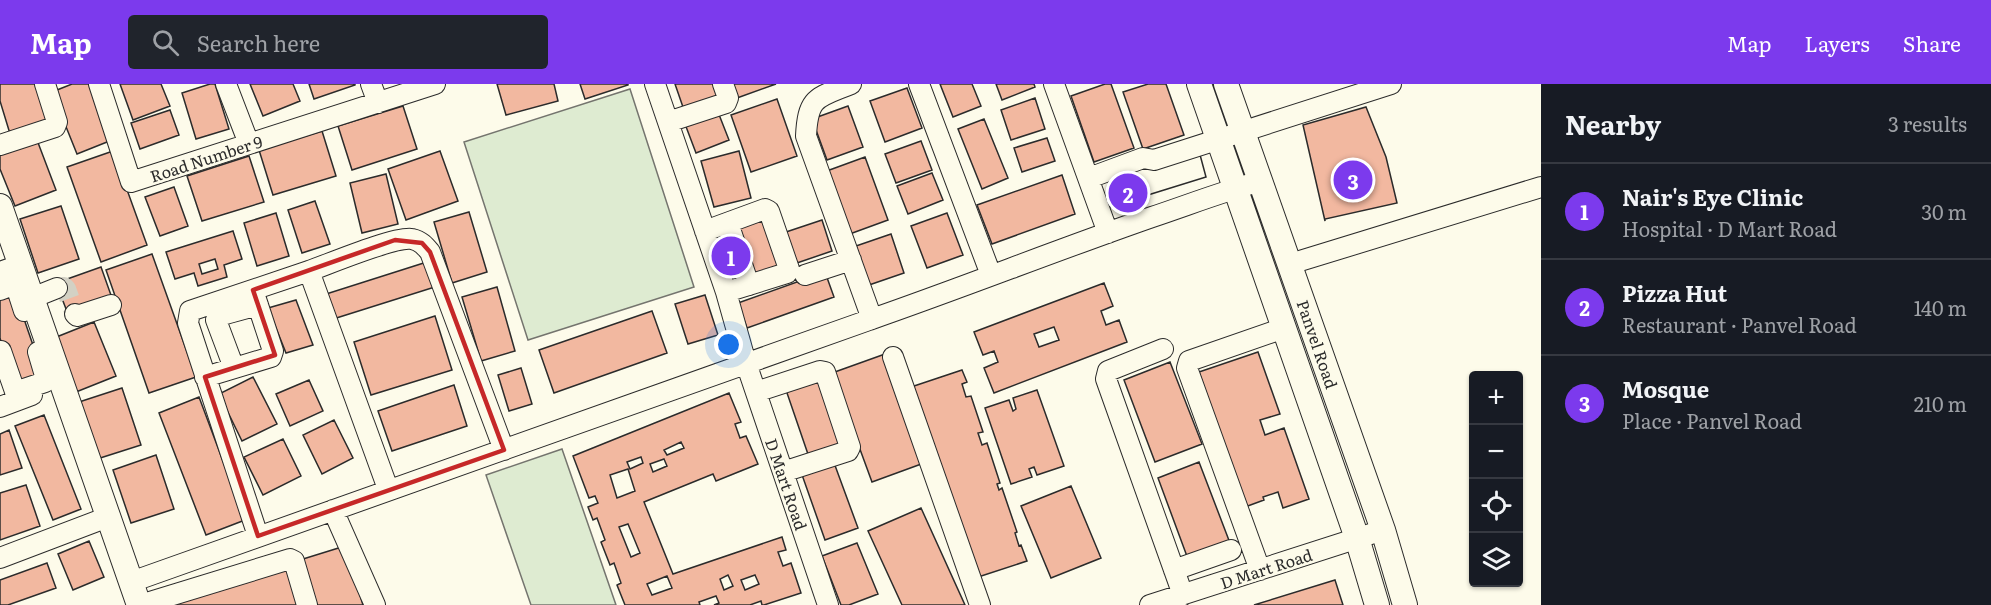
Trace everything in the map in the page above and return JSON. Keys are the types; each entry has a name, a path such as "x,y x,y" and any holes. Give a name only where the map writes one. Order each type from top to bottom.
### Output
{"street":[{"path":"0,145 55,127 57,122 45,84"},
{"name":"Road Number 9","path":"99,84 131,182 435,84"},
{"path":"226,84 249,144"},
{"path":"371,84 378,102"},
{"name":"D Mart Road","path":"655,84 828,605"},
{"path":"668,122 726,103 728,99 723,84"},
{"path":"851,84 814,101 807,114 806,136 872,319"},
{"path":"919,84 991,275"},
{"path":"1054,84 1108,233"},
{"name":"Panvel Road","path":"1199,84 1357,538 1377,605"},
{"name":"Panvel Road","path":"1226,84 1383,530 1405,605"},
{"path":"1089,177 1143,158 1154,160 1391,84"},
{"path":"131,582 1108,233 1261,181"},
{"path":"1290,264 1541,187"},
{"path":"0,206 10,269 35,306 139,605 290,559 294,561 307,605"},
{"path":"705,231 765,209 769,211 786,259 788,273 724,288"},
{"path":"728,223 748,281"},
{"path":"234,368 216,320 218,316 309,271 395,240 410,239 422,243 430,252 504,450"},
{"path":"805,275 851,260"},
{"path":"309,271 388,489"},
{"path":"0,290 16,286 26,316 30,317 35,306 57,288"},
{"path":"205,377 271,357 273,351 255,298"},
{"path":"255,298 190,312 188,323 258,536"},
{"path":"75,314 77,316 111,304"},
{"path":"1260,570 1187,368 1189,361 1284,328"},
{"path":"11,400 45,382 46,378 38,352 49,347"},
{"path":"1163,349 1108,371 1106,379 1183,595"},
{"path":"1,351 11,400"},
{"path":"893,357 980,605"},
{"path":"756,392 820,371 825,372 850,447 848,451 783,472"},
{"path":"11,400 62,383"},
{"path":"333,510 375,605"},
{"path":"0,558 108,516"},
{"name":"D Mart Road","path":"1150,605 1383,530"},
{"path":"1174,570 1231,550"}],"highlighted area":[{"path":"395,240 422,243 430,252 504,450 258,536 205,377 275,355 253,290"}],"green space":[{"path":"630,89 694,287 528,340 464,142"},
{"path":"562,449 616,605 531,605 486,475"}],"building":[{"path":"0,84 41,84 53,123 11,137 0,101"},
{"path":"72,84 89,84 112,140 77,154 52,92"},
{"path":"120,84 161,84 170,106 133,120"},
{"path":"215,84 229,129 196,139 182,93"},
{"path":"250,84 293,84 300,101 263,116"},
{"path":"309,84 355,84 355,85 314,99"},
{"path":"497,84 554,84 558,101 506,115"},
{"path":"580,84 628,84 628,85 585,99"},
{"path":"675,84 720,84 724,96 684,110"},
{"path":"732,84 776,84 737,98"},
{"path":"940,84 972,84 981,106 953,117"},
{"path":"996,84 1034,84 1035,87 1002,100"},
{"path":"1111,84 1134,148 1094,162 1071,96"},
{"path":"1148,84 1166,84 1184,135 1143,149 1123,92"},
{"path":"907,88 922,128 885,142 870,101"},
{"path":"1035,98 1045,129 1011,140 1001,110"},
{"path":"777,99 797,156 751,172 731,115"},
{"path":"403,106 417,149 352,170 338,126"},
{"path":"848,106 863,147 827,160 812,119"},
{"path":"1366,107 1386,157 1397,203 1325,219 1325,221 1303,125"},
{"path":"170,110 179,135 140,149 131,123"},
{"path":"718,112 729,140 696,153 685,124"},
{"path":"984,119 1008,178 982,189 958,129"},
{"path":"322,131 336,176 273,195 259,150"},
{"path":"1047,138 1055,161 1022,172 1014,148"},
{"path":"37,140 56,190 15,206 0,169 0,154"},
{"path":"921,141 932,170 896,183 885,154"},
{"path":"113,151 147,245 101,262 67,167"},
{"path":"440,151 458,201 406,220 388,169"},
{"path":"739,151 751,198 714,207 701,161"},
{"path":"1199,151 1206,177 1106,208 1094,178 1145,161 1147,169"},
{"path":"1199,151 1206,177 1106,208 1094,178 1145,161 1147,169"},
{"path":"249,156 264,202 202,221 187,176"},
{"path":"865,157 888,220 847,235 824,172"},
{"path":"932,173 943,200 908,214 897,186"},
{"path":"386,174 398,224 362,233 350,183"},
{"path":"1062,175 1075,214 992,244 977,205"},
{"path":"174,187 188,226 160,236 145,197"},
{"path":"315,201 330,244 302,253 288,210"},
{"path":"61,206 79,259 38,273 20,219"},
{"path":"469,212 487,272 452,283 434,222"},
{"path":"765,212 784,270 751,281 732,227"},
{"path":"276,213 289,256 257,266 244,223"},
{"path":"947,213 963,255 927,268 911,226"},
{"path":"822,220 832,251 791,265 780,234"},
{"path":"233,231 242,259 224,265 227,277 198,286 194,273 175,279 166,252","holes":["215,259 218,269 202,274 199,264"]},
{"path":"891,234 904,273 869,285 856,246"},
{"path":"152,254 196,377 149,393 106,270"},
{"path":"430,261 438,286 330,320 323,295"},
{"path":"101,267 112,298 68,314 56,283"},
{"path":"825,272 834,297 747,328 738,303"},
{"path":"1104,283 1113,306 1101,311 1106,325 1119,320 1127,342 994,393 984,368 998,362 994,351 983,355 974,332","holes":["1054,327 1059,340 1039,347 1034,334"]},
{"path":"13,287 45,380 19,388 12,379 0,338 0,291"},
{"path":"497,287 515,351 481,361 462,297"},
{"path":"705,295 718,335 688,344 675,304"},
{"path":"296,300 313,345 286,353 268,308"},
{"path":"652,311 667,353 554,393 539,350"},
{"path":"435,316 452,370 371,395 354,342"},
{"path":"94,322 116,376 76,392 54,338"},
{"path":"1258,352 1280,414 1260,420 1265,435 1284,428 1309,499 1283,508 1278,492 1245,507 1199,372"},
{"path":"885,354 924,463 872,482 832,373"},
{"path":"1170,362 1202,444 1155,462 1124,380"},
{"path":"521,368 532,404 509,411 498,375"},
{"path":"962,370 967,382 962,384 966,397 971,396 983,432 978,433 982,445 987,443 1000,483 997,484 999,490 1002,488 1017,532 1015,533 1019,546 1021,545 1027,561 972,579 908,388"},
{"path":"253,377 277,424 242,441 219,394"},
{"path":"823,377 847,448 810,460 786,390"},
{"path":"309,380 323,411 290,426 276,394"},
{"path":"454,385 467,426 392,451 378,411"},
{"path":"122,388 141,445 97,459 79,402"},
{"path":"1037,390 1064,466 1037,475 1034,467 1029,469 1032,477 1011,484 985,408 1009,400 1013,411 1016,409 1013,398"},
{"path":"729,393 741,422 735,424 740,438 746,436 758,464 716,481 713,474 644,502 673,574 782,537 786,550 778,552 783,566 791,563 801,593 764,605 761,601 750,605 714,605 719,603 716,596 699,602 700,605 625,605 617,585 621,583 614,563 610,565 601,542 605,540 597,518 593,520 588,507 598,503 595,496 589,498 573,456","holes":["681,442 684,448 667,455 664,450","641,457 643,463 630,469 627,462","664,459 667,466 653,472 650,464","628,469 635,491 617,498 610,475","628,524 640,553 631,557 619,527","728,575 733,586 724,590 720,579","755,575 759,584 745,590 741,580","667,576 672,588 652,595 647,584"]},
{"path":"199,397 245,520 206,535 159,413"},
{"path":"44,415 81,509 53,520 15,426"},
{"path":"334,420 353,458 322,474 303,435"},
{"path":"9,430 22,468 0,475 0,434"},
{"path":"283,439 301,476 263,495 244,457"},
{"path":"156,455 174,509 131,523 113,470"},
{"path":"833,460 858,528 825,540 801,472"},
{"path":"1199,462 1230,543 1188,559 1158,478"},
{"path":"26,485 40,526 0,540 0,493"},
{"path":"1071,486 1101,558 1051,578 1021,506"},
{"path":"921,508 965,605 902,605 868,531"},
{"path":"89,541 104,577 73,590 58,554"},
{"path":"857,543 878,594 849,605 841,605 822,556"},
{"path":"345,546 363,605 317,605 303,559"},
{"path":"47,563 56,588 8,605 0,605 0,580"},
{"path":"285,566 299,605 170,605"},
{"path":"1335,580 1343,605 1254,605"}],"tunnel":[{"path":"57,288 66,289 75,314"}],"place":[{"name":"Mosque","path":"1353,180"},
{"name":"Pizza Hut","path":"1128,193"},
{"name":"Nair's Eye Clinic","path":"731,256"}]}
